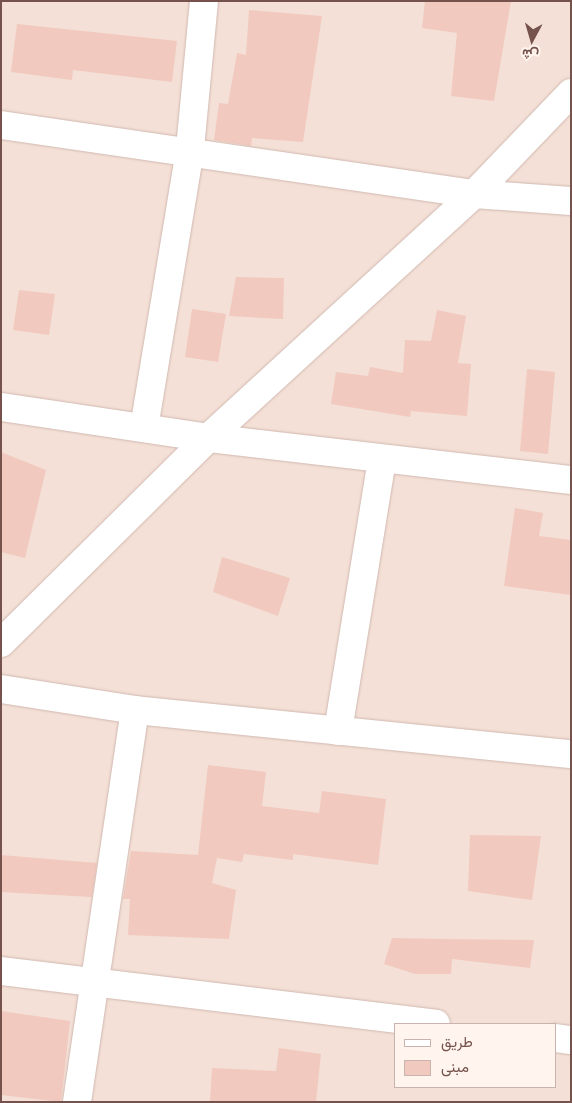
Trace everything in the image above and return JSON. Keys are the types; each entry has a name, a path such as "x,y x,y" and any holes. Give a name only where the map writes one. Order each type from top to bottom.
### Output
{"street":[{"path":"144,428 190,149 204,1"},
{"path":"1,643 208,438 474,194 571,93"},
{"path":"1,124 190,149 474,194 571,201"},
{"path":"1,408 208,438 382,460 571,480"},
{"path":"338,731 382,460"},
{"path":"1,689 135,710 571,754"},
{"path":"77,1102 135,710"},
{"path":"1,971 94,984 427,1023"},
{"path":"557,1038 571,1040"}],"shaded area":[{"path":"1,1 571,1 571,1102 1,1102"}],"building":[{"path":"425,1 511,1 494,101 451,96 457,33 422,28"},
{"path":"249,10 322,16 303,142 252,138 251,146 214,140 219,103 228,104 237,53 246,55"},
{"path":"17,24 177,41 172,82 73,70 72,80 11,72"},
{"path":"236,277 284,278 283,319 229,316"},
{"path":"19,290 55,294 49,335 13,330"},
{"path":"192,309 226,314 218,362 185,357"},
{"path":"437,310 466,316 458,363 471,364 467,416 411,411 410,417 331,404 336,372 368,376 370,367 403,373 405,340 431,341"},
{"path":"527,369 555,372 548,454 520,451"},
{"path":"1,452 46,470 25,558 1,552"},
{"path":"515,508 543,513 539,536 571,540 571,595 504,586"},
{"path":"222,557 290,578 278,616 213,592"},
{"path":"208,765 266,772 262,806 319,813 322,791 386,799 378,865 293,854 293,860 244,854 242,862 217,858 212,883 236,890 229,939 128,935 130,899 123,899 131,851 198,855"},
{"path":"470,835 541,836 532,900 468,891"},
{"path":"1,855 97,863 92,897 1,892"},
{"path":"392,938 534,940 530,968 452,959 451,974 415,974 384,964"},
{"path":"1,1011 70,1021 61,1102 1,1095"},
{"path":"279,1048 321,1054 316,1102 210,1102 212,1068 276,1071"}]}
